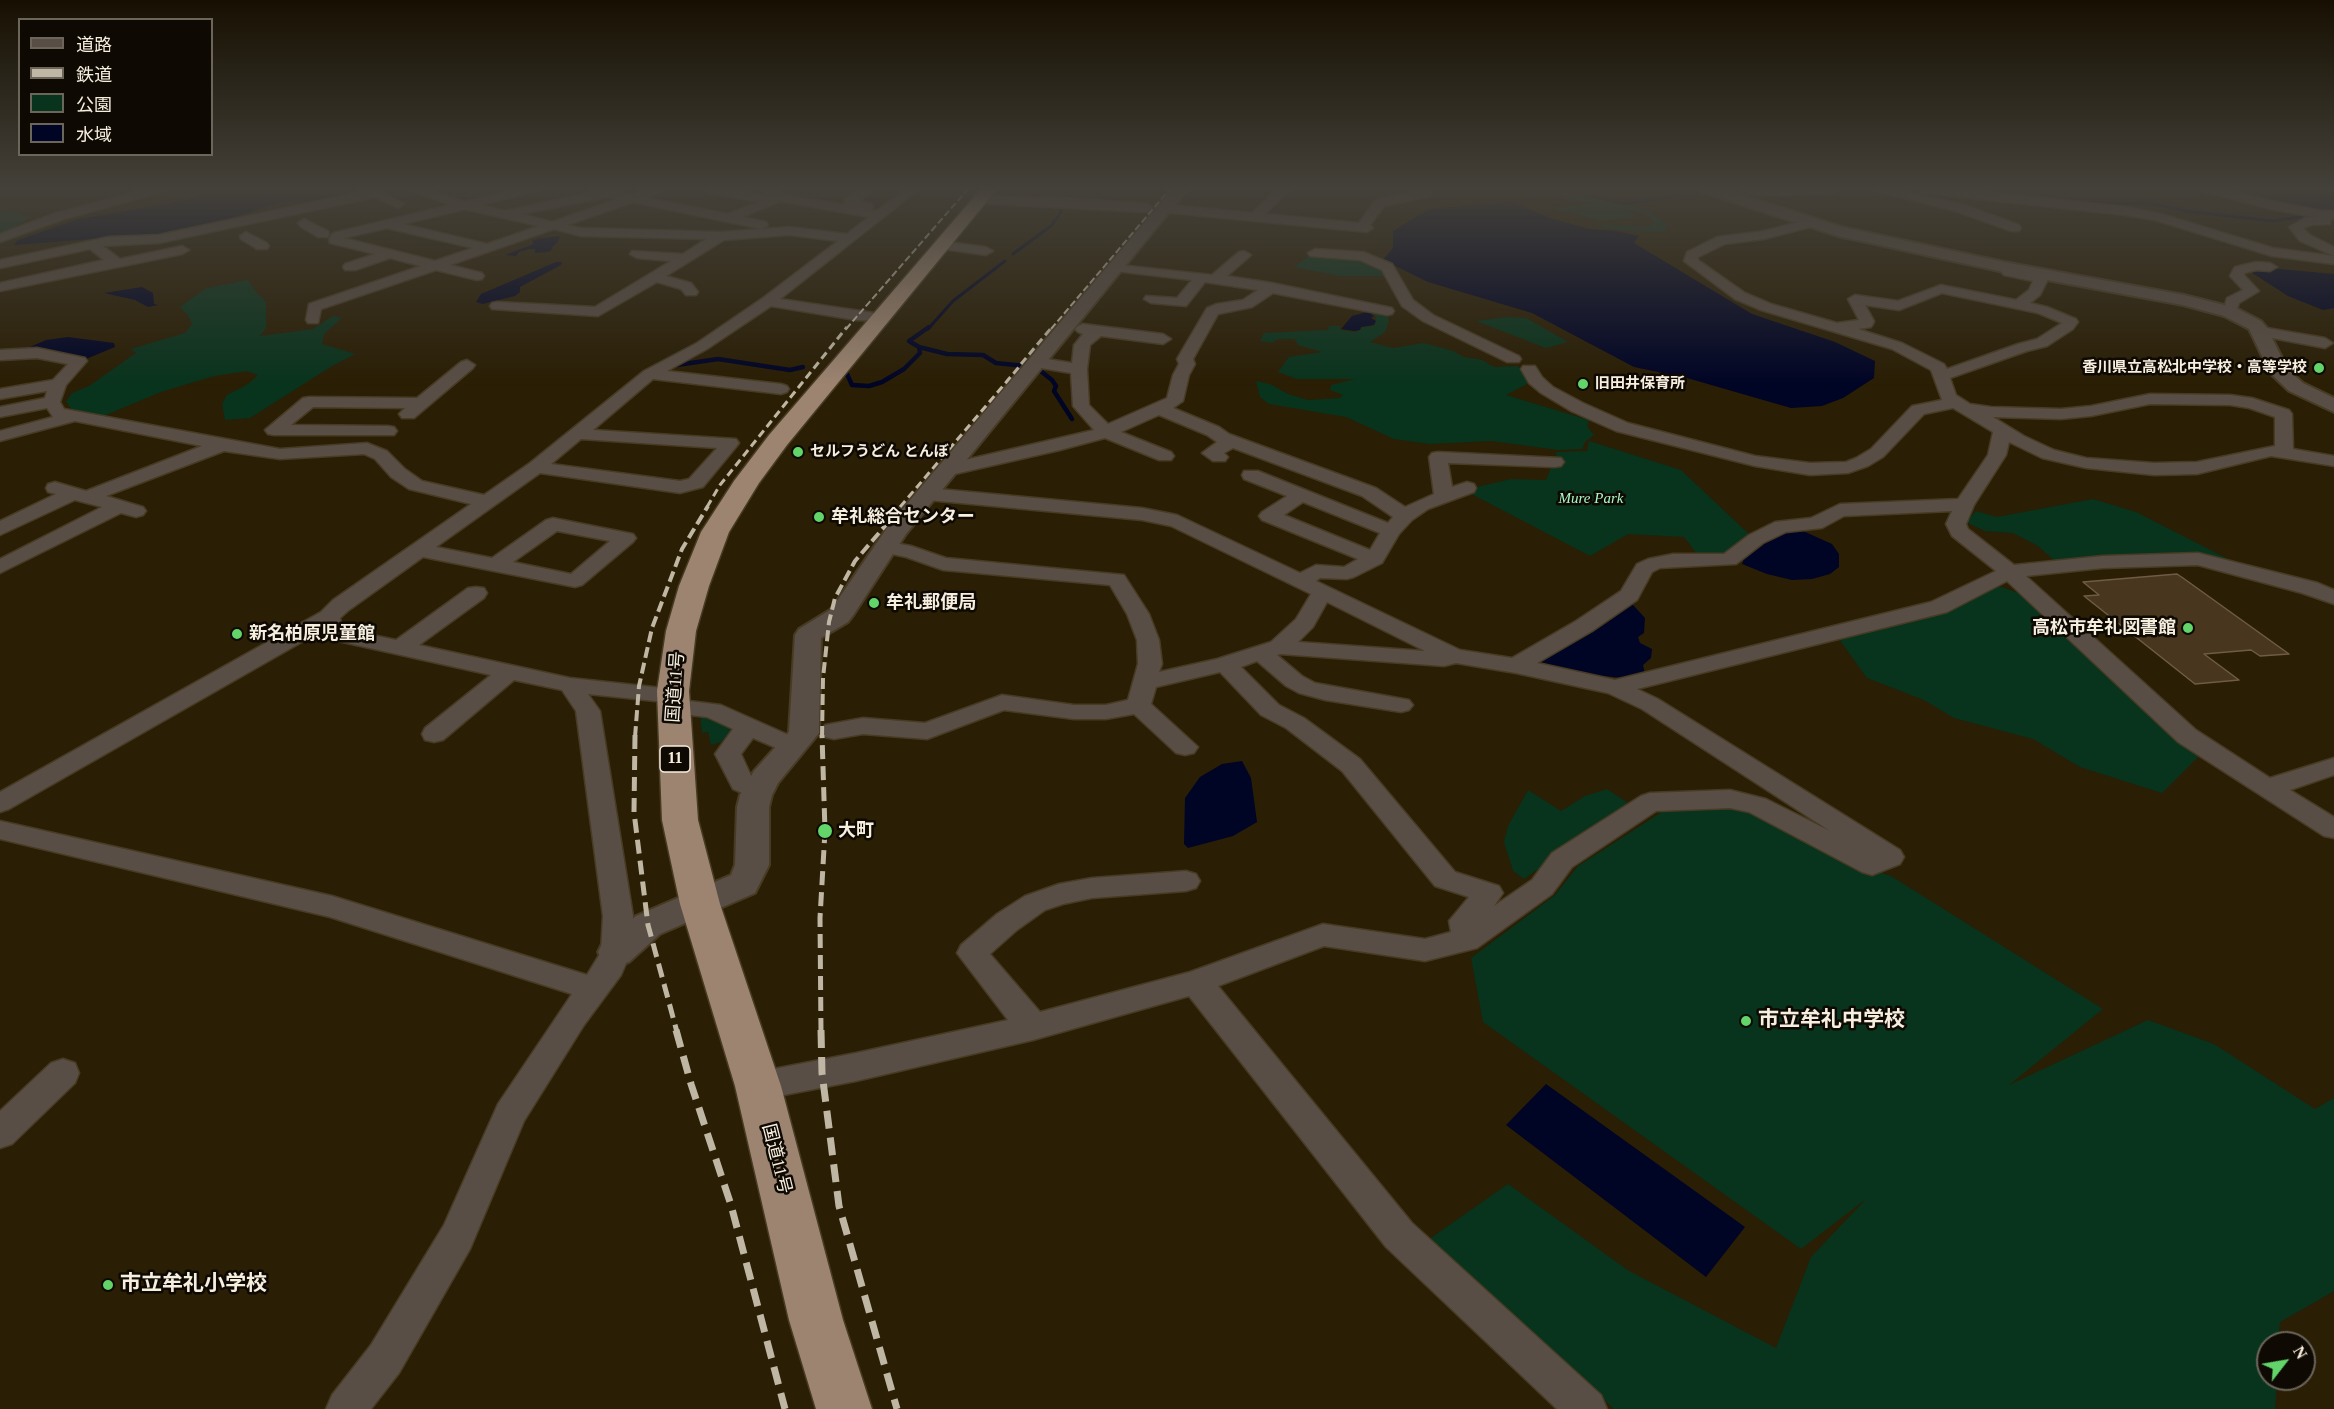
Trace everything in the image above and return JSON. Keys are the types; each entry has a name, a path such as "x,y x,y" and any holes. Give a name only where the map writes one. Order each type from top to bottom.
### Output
{"highway":[{"name":"国道11号","path":"844,1409 816,1320 758,1086 700,904 680,820 673,701 681,630 694,586 715,532 747,481 778,440 933,255"}],"street":[{"path":"0,264 46,255"},
{"path":"106,255 117,264 159,255"},
{"path":"350,267 386,255"},
{"path":"391,255 477,276"},
{"path":"313,320 315,307 469,255"},
{"path":"635,255 633,256 685,258"},
{"path":"497,306 598,312 690,255"},
{"path":"0,802 329,617 341,605 537,467 650,374 702,346 768,301 827,255"},
{"path":"616,952 648,925 743,884 748,876 753,846 753,807 760,788 765,778 804,733 808,636 839,616 845,609 884,547 1123,255"},
{"path":"1151,299 1181,303 1208,278 1244,255"},
{"path":"1343,255 1363,256 1387,267 1407,303 1449,330 1513,359"},
{"path":"1692,255 1691,261 1740,296 1766,307 1915,354 1938,366 1949,398 2018,440 2048,454 2086,463 2154,469 2197,468 2271,451 2334,461"},
{"path":"1950,255 2184,300 2230,312 2255,325 2283,354"},
{"path":"2293,255 2334,260"},
{"path":"25,259 45,277"},
{"path":"0,287 115,262"},
{"path":"2230,312 2232,301 2252,291 2237,276 2240,270 2256,266 2270,267"},
{"path":"1115,267 1272,287 1384,310 1391,304 1407,303"},
{"path":"2004,267 2009,272 2041,279 2035,292 2019,305"},
{"path":"655,277 686,286 691,292"},
{"path":"946,470 1060,445 1106,432 1175,401 1181,375 1187,364 1185,359 1212,311 1217,308 1247,304 1272,287"},
{"path":"1831,327 1866,324 1867,321 1855,299 1899,306 1941,289 2042,310 2071,321 2068,326 2042,343 2023,347 1951,373 1941,374"},
{"path":"768,301 880,318"},
{"path":"1066,326 1163,339"},
{"path":"1098,332 1088,337 1082,345 1079,369 1081,406 1106,432 1165,456"},
{"path":"2261,332 2330,342"},
{"path":"2283,354 2330,342"},
{"path":"0,354 37,353 79,361 58,384 52,402 58,412 222,445 280,454 368,448 381,455 398,473 416,485 488,502"},
{"path":"2283,354 2280,373 2295,387 2334,406"},
{"path":"1035,362 1079,369"},
{"path":"368,448 467,365"},
{"path":"1529,369 1535,380 1547,390 1577,407 1622,427 1755,461 1810,469 1848,467 1862,462 1877,453 1918,410 1959,404 1990,412 2061,414 2091,411 2150,399 2230,399 2252,403 2283,414 2284,452"},
{"path":"650,374 781,389"},
{"path":"0,394 58,384"},
{"path":"316,386 438,388"},
{"path":"0,412 52,402"},
{"path":"388,431 274,430 309,402 420,403"},
{"path":"1160,409 1232,441 1369,492 1405,516"},
{"path":"0,436 76,416"},
{"path":"2002,430 1997,455 1964,505 1956,524 1959,532 2009,572 2187,736 2334,829"},
{"path":"537,467 680,487 696,483 730,443 578,434"},
{"path":"1219,457 1211,453 1232,441"},
{"path":"0,530 80,495 222,445"},
{"path":"1444,496 1438,457 1555,462"},
{"path":"1251,475 1391,531"},
{"path":"0,567 128,509 55,488"},
{"path":"1301,582 1316,571 1347,573 1375,559 1391,531 1405,516 1421,506 1467,488"},
{"path":"758,1086 856,1067 1033,1027 1196,982 1323,935 1425,950 1467,940 1542,886 1562,860 1650,802 1730,799 1757,805 1872,865 1890,857 1650,704 1615,687 1516,666 1454,656 1177,521 1142,514 928,494"},
{"path":"1301,495 1269,516 1375,559"},
{"path":"1516,666 1584,626 1629,595 1644,568 1655,563 1673,560 1729,560 1756,538 1782,526 1815,524 1840,510 1964,505"},
{"path":"420,550 575,581 626,538 553,524 496,565"},
{"path":"884,547 911,552 944,564 1117,579 1138,614 1148,640 1150,664 1148,680 1139,706"},
{"path":"1615,687 1939,607 2009,572 2103,562 2198,559 2310,588 2334,598"},
{"path":"400,648 476,593"},
{"path":"1270,650 1305,622 1314,604 1324,593"},
{"path":"329,617 332,630 346,636 570,685 673,701 712,710 793,747"},
{"path":"1148,680 1166,679 1270,650 1444,659 1454,656"},
{"path":"1270,650 1294,681 1307,688 1401,705"},
{"path":"1225,664 1270,710 1295,723 1351,765 1445,879 1489,893 1464,921 1467,940"},
{"path":"434,734 509,672"},
{"path":"346,1409 386,1359 457,1237 510,1114 573,1016 610,968 616,952 618,916 588,711 570,685"},
{"path":"834,731 862,726 927,731 1002,702 1074,712 1106,712 1139,706"},
{"path":"1139,706 1185,747"},
{"path":"750,727 740,736 728,754 742,783 760,788"},
{"path":"2268,789 2334,766"},
{"path":"0,830 332,907 593,989"},
{"path":"1033,1027 972,953 1007,922 1035,903 1059,894 1092,888 1186,881"},
{"path":"1196,982 1399,1235 1587,1409"},
{"path":"0,1133 63,1073"}],"green space":[{"path":"1309,256 1363,259 1382,267 1387,276 1340,276 1294,267"},
{"path":"248,280 266,302 266,328 260,336 313,329 333,316 342,318 324,334 322,344 355,354 250,418 225,420 222,404 227,395 248,384 258,375 247,371 214,376 161,392 101,417 72,410 66,402 72,393 89,386 136,353 131,349 185,333 192,324 188,315 180,307 192,298 207,288"},
{"path":"1373,310 1387,314 1389,321 1385,332 1370,342 1393,348 1424,343 1453,351 1464,357 1482,360 1494,367 1517,366 1525,372 1531,382 1506,395 1589,420 1587,426 1594,435 1585,442 1582,449 1558,450 1491,441 1430,444 1394,439 1346,417 1269,404 1260,397 1256,381 1270,384 1288,394 1308,400 1340,398 1343,395 1330,390 1331,385 1355,379 1297,379 1278,372 1289,357 1322,352 1298,345 1295,339 1278,339 1272,343 1260,341 1264,333 1328,330 1329,326 1340,326 1340,330 1356,332 1363,327 1374,326 1376,317"},
{"path":"1508,317 1526,318 1568,342 1546,348 1476,321"},
{"name":"Mure Park","path":"1589,441 1681,470 1752,537 1724,556 1698,555 1684,537 1628,534 1590,556 1464,490 1511,479 1546,480 1557,452 1587,451"},
{"path":"2093,499 2136,512 2238,564 2194,553 2056,562 2038,546 2013,533 1985,531 1966,522 1976,511 1997,517"},
{"path":"1998,586 2019,593 2171,735 2201,754 2162,793 2080,767 2033,739 1954,718 1924,700 1867,678 1839,639"},
{"path":"700,714 728,724 730,732 721,742 711,745 708,732 702,733"},
{"path":"1607,789 1631,805 1524,879 1513,871 1504,842 1508,826 1528,790 1561,811 1585,796"},
{"path":"1711,806 1750,812 1850,863 1891,876 2103,1009 2009,1085 2148,1020 2214,1044 2315,1109 2334,1098 2334,1291 2280,1322 2279,1331 2256,1331 2256,1391 2276,1391 2275,1409 1614,1409 1428,1240 1508,1184 1629,1271 1776,1348 1811,1257 1866,1199 1801,1249 1483,1022 1471,958 1555,895 1578,866 1665,810"}],"water":[{"path":"1387,255 1654,255 1752,314 1835,342 1875,361 1874,378 1843,398 1822,406 1791,408 1687,378 1634,367 1532,313 1428,282 1383,260"},
{"path":"556,262 562,262 561,265 520,287 520,292 515,296 483,304 476,302 481,294"},
{"path":"2258,267 2334,274 2334,308 2323,310 2288,296 2246,269"},
{"path":"142,287 153,293 154,304 158,305 148,307 135,300 104,293"},
{"path":"1371,311 1374,316 1371,318 1376,321 1374,325 1361,327 1360,330 1354,331 1341,329 1352,316"},
{"path":"68,337 114,343 115,347 86,359 53,350 23,350 46,340"},
{"path":"1794,527 1832,544 1839,554 1839,567 1830,574 1812,579 1792,580 1767,574 1742,564 1745,555 1785,529"},
{"path":"1622,604 1633,605 1645,618 1644,633 1638,637 1640,643 1652,649 1651,658 1643,665 1645,674 1624,678 1539,665 1537,662"},
{"path":"1242,761 1251,778 1257,822 1233,836 1188,848 1184,844 1185,798 1200,777 1222,764"},
{"path":"1546,1084 1745,1227 1706,1277 1506,1125"}],"building":[{"name":"高松市牟礼図書館","path":"2177,574 2289,654 2260,656 2251,650 2204,654 2239,680 2195,684 2084,596 2099,595 2083,582"}],"waterway":[{"path":"928,329 953,301 1005,261"},
{"path":"919,347 909,341 929,327"},
{"path":"847,374 852,385 869,386 882,382 904,369 920,353 919,347"},
{"path":"919,347 947,354 983,355 996,363 1025,366"},
{"path":"670,366 718,359 790,370 803,367"},
{"path":"1038,369 1052,380 1056,386 1054,391 1072,419"}],"railway":[{"path":"846,329 911,255"},
{"path":"1051,329 1114,255"},
{"path":"707,507 720,485 847,327"},
{"path":"1021,364 1052,327"},
{"path":"900,507 1019,367"},
{"path":"635,737 639,686 652,628 682,549 708,506"},
{"path":"822,736 823,678 829,622 835,598 855,561 902,506"},
{"path":"635,735 634,812 648,925 677,1032"},
{"path":"821,1032 820,918 825,831 822,736"},
{"path":"676,1030 691,1084 731,1205 785,1409"},
{"path":"821,1030 822,1073 839,1206 897,1409"}],"place":[{"name":"香川県立高松北中学校・高等学校","path":"2319,368"},
{"name":"旧田井保育所","path":"1583,384"},
{"name":"セルフうどん とんぼ","path":"798,452"},
{"name":"牟礼総合センター","path":"819,517"},
{"name":"牟礼郵便局","path":"874,603"},
{"name":"高松市牟礼図書館","path":"2188,628"},
{"name":"新名柏原児童館","path":"237,634"},
{"name":"大町","path":"825,831"},
{"name":"市立牟礼中学校","path":"1746,1021"},
{"name":"市立牟礼小学校","path":"108,1285"}]}
